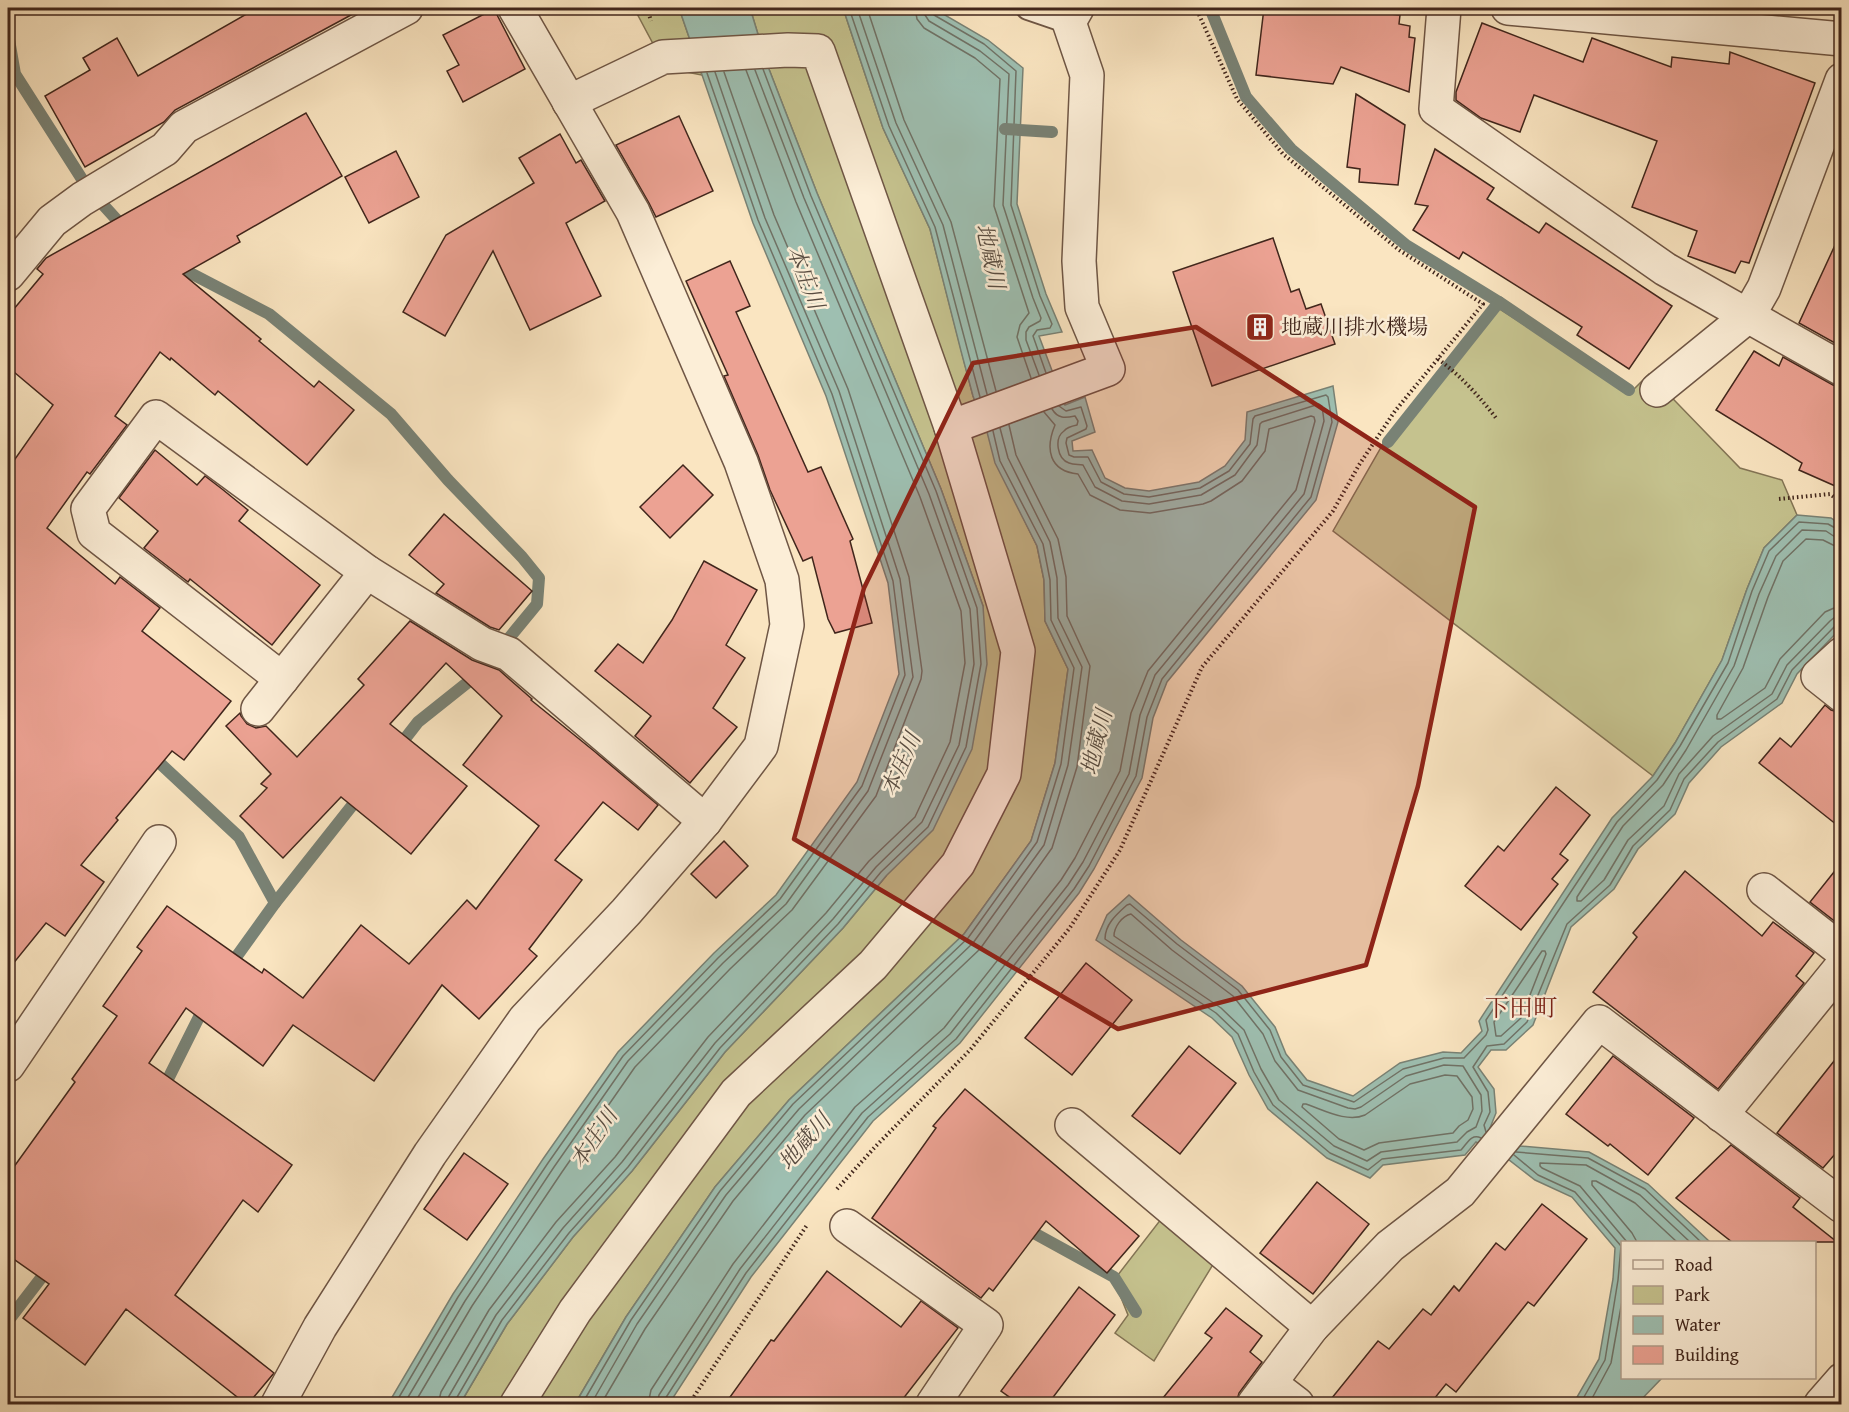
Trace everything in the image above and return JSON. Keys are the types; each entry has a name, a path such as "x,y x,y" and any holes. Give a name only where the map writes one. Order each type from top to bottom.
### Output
{"street":[{"path":"8,274 52,221 91,194 165,149 184,127 406,8"},
{"path":"278,1404 320,1328 430,1154 525,1019 626,912 705,821 761,746 787,625 782,580 741,462 633,212 515,8"},
{"path":"1444,8 1436,109 1665,269 1842,369"},
{"path":"1517,8 1842,39"},
{"path":"951,427 1108,369 1082,307 1079,261 1087,75 1073,15"},
{"path":"517,1404 575,1311 736,1093 873,965 958,864 1004,774 1018,651 951,427 818,51 788,50 663,57 570,102"},
{"path":"1657,390 1748,316 1764,288 1842,80"},
{"path":"282,679 94,533 88,509 156,417 367,572 496,649 705,821"},
{"path":"258,709 367,572"},
{"path":"1842,654 1818,676 1842,695"},
{"path":"8,1065 159,842"},
{"path":"1764,890 1842,951"},
{"path":"1721,1115 1842,966"},
{"path":"1297,1404 1262,1394 1312,1327 1390,1246 1460,1192 1599,1022 1842,1206"},
{"path":"1072,1125 1312,1327"},
{"path":"847,1226 986,1325 933,1404"},
{"path":"1821,1404 1842,1380"}],"lane":[{"path":"1029,8 1073,15"}],"path":[{"path":"831,1196 874,1147 969,1050 1069,929 1120,850 1202,667 1334,511 1359,465 1395,411 1483,304 1399,250 1283,154 1237,99 1196,8"},
{"path":"1438,359 1454,370 1496,418"},
{"path":"1779,499 1830,494 1842,503"},
{"path":"689,1404 810,1221"}],"highlighted area":[{"path":"1196,327 1475,507 1418,786 1366,965 1118,1029 794,839 864,588 973,363"}],"green space":[{"path":"634,8 679,8 702,75 666,68"},
{"path":"750,8 843,8 883,128 930,229 973,396 1019,509 1037,546 1044,580 1045,621 1068,669 1055,763 1031,841 964,934 789,1100 715,1187 626,1317 575,1404 460,1404 507,1324 573,1237 632,1171 725,1052 843,928 886,876 983,606 941,489 817,193 767,64"},
{"path":"1492,304 1630,393 1649,374 1740,468 1782,480 1797,515 1764,548 1722,660 1675,743 1653,776 1333,531 1387,437"},
{"path":"1165,1214 1217,1258 1154,1361 1115,1333 1128,1315 1114,1280"}],"water":[{"name":"本庄川","path":"679,8 750,8 767,64 817,193 941,489 983,606 987,664 972,749 933,830 886,876 843,928 725,1052 632,1171 573,1237 507,1324 460,1404 388,1404 453,1294 618,1052 714,953 776,895 857,782 899,674 888,583 826,396 753,223"},
{"name":"地蔵川","path":"843,8 933,8 988,40 1023,68 1017,204 1046,294 1062,332 1039,336 1065,405 1085,397 1095,432 1072,441 1073,451 1092,450 1105,478 1125,488 1149,491 1199,482 1225,466 1245,440 1247,412 1333,386 1338,422 1316,500 1167,682 1153,718 1142,778 1079,893 960,1043 873,1121 751,1277 669,1404 575,1404 626,1317 715,1187 789,1100 964,934 1031,841 1055,763 1068,669 1045,621 1044,580 1037,546 995,463 987,432 973,396 930,229 883,128"},
{"path":"1797,515 1831,518 1841,525 1841,628 1797,674 1782,703 1721,747 1689,783 1675,814 1638,849 1614,889 1571,927 1533,1025 1506,1050 1491,1050 1478,1067 1494,1089 1496,1113 1490,1128 1520,1146 1589,1152 1648,1184 1709,1241 1621,1241 1621,1379 1661,1379 1637,1404 1573,1404 1599,1359 1613,1279 1615,1248 1572,1197 1535,1180 1509,1160 1476,1142 1465,1155 1383,1165 1370,1178 1327,1158 1268,1109 1232,1037 1212,1018 1096,940 1107,915 1129,895 1181,940 1242,986 1275,1027 1286,1054 1307,1080 1353,1096 1400,1063 1443,1052 1461,1053 1482,1031 1479,1021 1612,818 1653,776 1675,743 1722,660 1764,548"}],"building":[{"path":"257,8 364,8 175,110 164,122 85,167 45,96 90,70 83,58 117,38 138,76"},
{"path":"1264,8 1333,8 1400,15 1399,24 1410,26 1409,37 1415,38 1409,92 1341,67 1333,84 1256,75"},
{"path":"494,9 525,69 463,102 447,71 459,65 443,35"},
{"path":"1482,23 1583,62 1592,38 1671,67 1672,57 1729,64 1730,52 1815,83 1749,263 1741,261 1735,273 1688,256 1697,231 1632,207 1657,141 1534,95 1520,132 1481,118 1456,100 1456,92"},
{"path":"1356,94 1405,125 1398,185 1359,182 1360,169 1347,167"},
{"path":"306,113 342,176 237,236 240,242 183,274 314,387 319,381 354,410 307,465 218,391 215,395 171,358 170,360 160,352 115,416 127,425 90,474 87,472 47,528 115,584 120,577 160,608 142,631 231,701 184,760 172,751 116,818 118,820 81,865 104,882 65,936 46,923 8,970 8,469 53,405 8,367 8,316 43,274 37,269 46,258"},
{"path":"679,116 713,191 656,217 616,145"},
{"path":"560,134 576,163 581,160 605,201 566,223 601,296 530,330 493,251 445,336 403,312 446,235 534,183 519,158"},
{"path":"1435,149 1494,188 1487,199 1539,233 1546,223 1672,306 1629,369 1577,335 1582,327 1463,252 1459,259 1413,230 1428,206 1415,204"},
{"path":"396,151 419,197 369,223 345,177"},
{"path":"1842,230 1842,347 1799,323"},
{"name":"地蔵川排水機場","path":"1273,238 1291,292 1299,289 1306,309 1321,304 1335,344 1212,386 1173,272"},
{"path":"730,261 750,306 736,312 808,472 821,467 853,539 850,541 872,623 835,633 828,619 812,557 803,561 770,490 758,455 724,376 728,375 686,281"},
{"path":"1754,351 1779,366 1783,357 1842,388 1842,489 1799,470 1802,463 1716,410"},
{"path":"155,450 197,485 205,476 248,510 239,521 320,585 272,645 190,579 188,582 144,548 158,531 119,498"},
{"path":"683,465 713,495 670,538 640,507"},
{"path":"444,514 532,591 499,630 490,627 436,593 444,584 409,555"},
{"path":"704,561 757,590 726,645 745,658 713,708 737,727 690,783 635,736 651,716 595,671 618,644 643,663 672,620"},
{"path":"410,621 472,660 499,670 531,700 658,805 638,830 603,802 555,860 582,880 529,949 537,956 479,1019 442,985 374,1081 293,1025 263,1066 186,1008 149,1063 292,1165 258,1212 243,1200 175,1295 274,1373 246,1404 126,1309 85,1365 23,1318 49,1284 8,1255 8,1175 75,1082 72,1079 117,1016 103,1006 142,951 137,947 167,906 262,973 264,969 303,998 361,925 409,964 467,900 476,909 539,826 463,765 502,716 446,663 390,724 467,786 411,854 341,797 283,858 240,816 267,788 261,784 271,774 226,726 240,713 247,724 256,728 266,726 297,757 364,685 358,679"},
{"path":"1825,705 1831,710 1842,713 1842,829 1759,763 1780,738 1791,747"},
{"path":"1556,787 1590,815 1560,854 1568,860 1552,879 1558,884 1521,930 1465,886 1498,846 1504,851"},
{"path":"724,841 748,866 716,898 691,874"},
{"path":"1842,862 1842,918 1837,923 1810,902"},
{"path":"1685,871 1762,936 1773,922 1814,953 1796,976 1804,983 1718,1089 1593,992 1637,937 1633,933"},
{"path":"1086,963 1132,1000 1072,1075 1025,1038"},
{"path":"1189,1046 1236,1083 1180,1154 1132,1116"},
{"path":"1842,1051 1842,1146 1823,1168 1777,1133"},
{"path":"1613,1056 1694,1118 1648,1175 1610,1144 1608,1146 1566,1114"},
{"path":"965,1089 1139,1236 1107,1273 1046,1221 993,1291 989,1288 981,1298 872,1218 936,1128 933,1126"},
{"path":"1731,1145 1800,1198 1793,1207 1837,1242 1731,1241 1676,1198"},
{"path":"464,1153 508,1184 467,1240 424,1209"},
{"path":"1317,1182 1369,1224 1313,1294 1260,1253"},
{"path":"1542,1204 1587,1239 1534,1306 1528,1302 1456,1392 1446,1384 1430,1404 1327,1404 1378,1341 1389,1349 1423,1309 1431,1315 1454,1286 1459,1291 1496,1243 1505,1250"},
{"path":"827,1271 901,1327 921,1301 958,1328 899,1404 725,1404 771,1340 774,1341"},
{"path":"1079,1287 1115,1315 1048,1404 1019,1404 1001,1391"},
{"path":"1226,1308 1262,1336 1250,1352 1262,1362 1239,1393 1236,1404 1158,1404 1212,1338 1205,1333"}],"waterway":[{"path":"1210,8 1246,97 1291,149 1406,245 1499,302"},
{"path":"8,34 15,74 87,187 126,230"},
{"path":"1005,129 1052,132"},
{"path":"173,264 269,314 391,414 448,480 522,557 539,578 537,604 482,671 418,722 397,749"},
{"path":"1388,442 1499,302 1629,390"},
{"path":"150,754 239,837 275,903"},
{"path":"229,967 275,903 362,793"},
{"path":"162,1091 205,1005"},
{"path":"1023,1227 1114,1277 1136,1312"},
{"path":"8,1321 51,1265"}],"place":[{"name":"地蔵川排水機場","path":"1260,327"}],"district":[{"name":"下田町","path":"1521,1008"}]}
